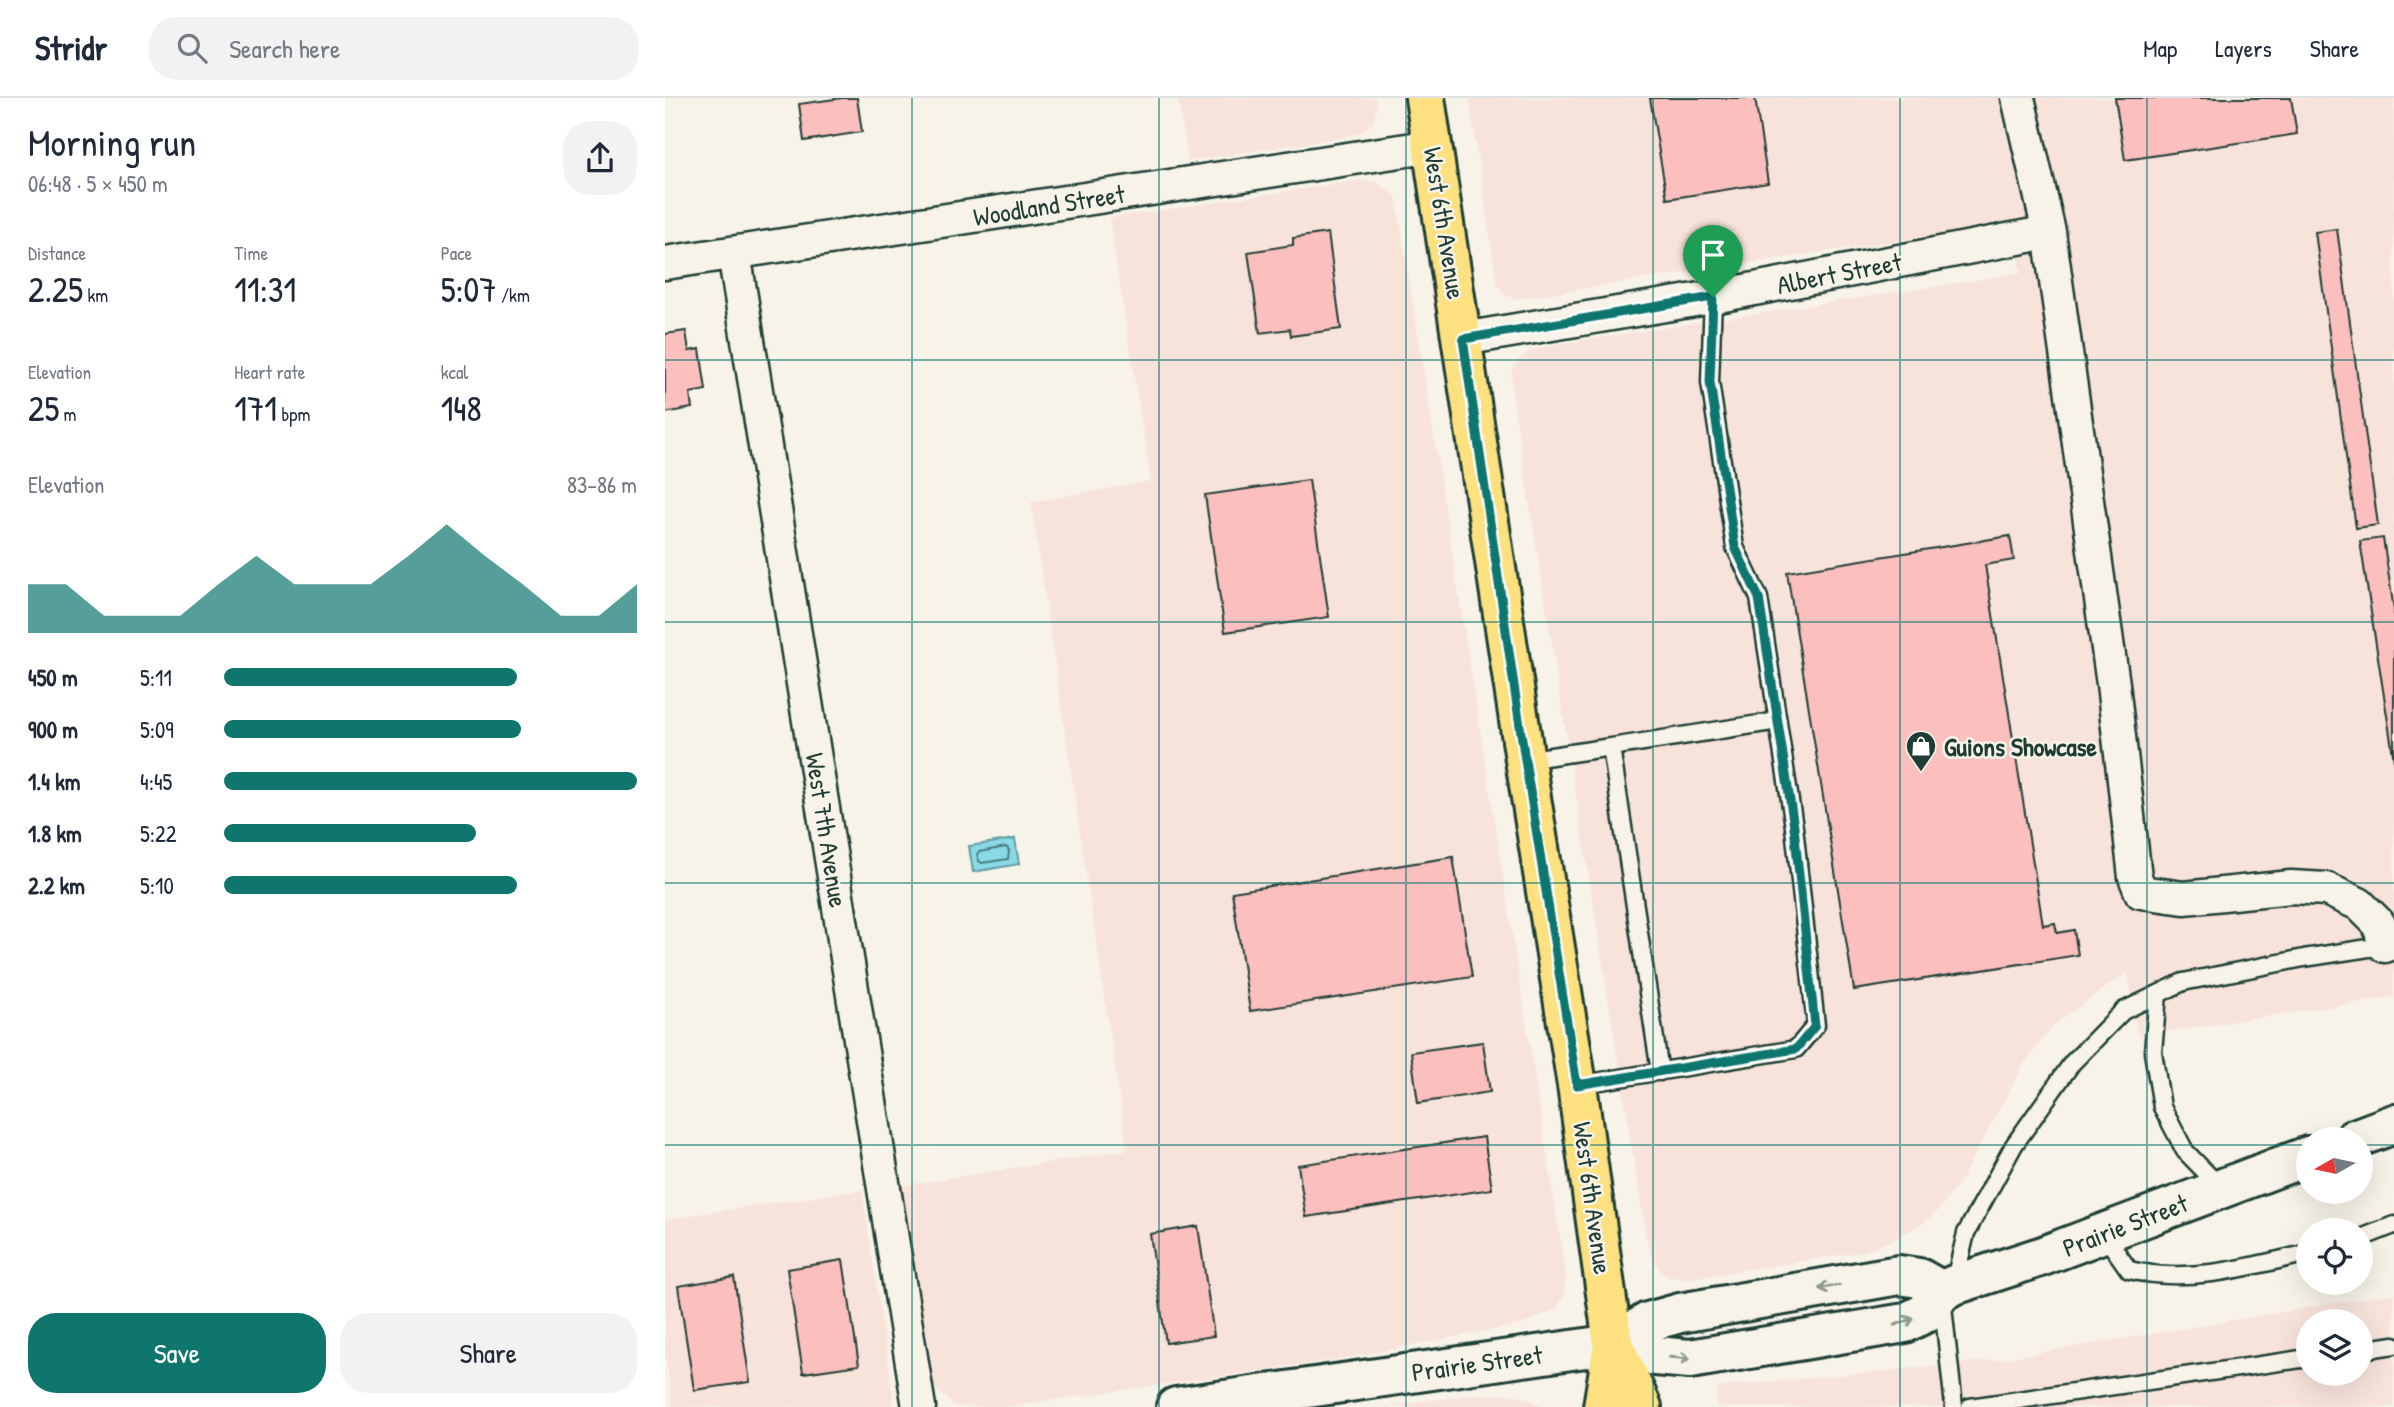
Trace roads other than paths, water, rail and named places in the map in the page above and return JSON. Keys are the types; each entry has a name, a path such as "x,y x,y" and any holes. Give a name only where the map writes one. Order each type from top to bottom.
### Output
{"main road":[{"name":"West 6th Avenue","path":"1425,98 1577,1085 1613,1344 1642,1407"},
{"name":"Prairie Street","path":"1175,1407 1613,1344 1655,1356 1690,1359 1905,1324 1925,1313 1948,1288 2040,1257 2296,1161"},
{"name":"West 6th Avenue","path":"1603,1407 1613,1344"}],"street":[{"path":"2018,98 2049,232 2113,684 2135,877 2141,892 2184,898 2291,887 2326,889 2360,904 2379,924 2389,945"},
{"name":"Woodland Street","path":"665,263 1433,146"},
{"name":"Albert Street","path":"1463,339 1713,297 2049,232"},
{"name":"West 7th Avenue","path":"734,253 919,1407"}],"lane":[{"path":"1577,1085 1796,1049 1815,1026 1794,827 1759,598 1735,547 1710,382 1713,297"},
{"path":"1525,760 1778,721"},
{"path":"1611,747 1660,1072"},
{"path":"1954,1407 1948,1288 1966,1233 2014,1145 2072,1063 2123,1011 2183,982 2304,958 2389,945"},
{"path":"2158,994 2153,1052 2162,1107 2185,1151 2222,1189"},
{"path":"2373,1233 2394,1225"},
{"path":"2103,1233 2129,1270 2154,1275 2227,1272 2296,1256"},
{"path":"2373,1348 2394,1345"},
{"path":"1970,1407 2296,1360"}],"water":[{"path":"1015,839 1019,864 973,872 969,846"}],"place":[{"name":"Guions Showcase","path":"1921,773"}]}
